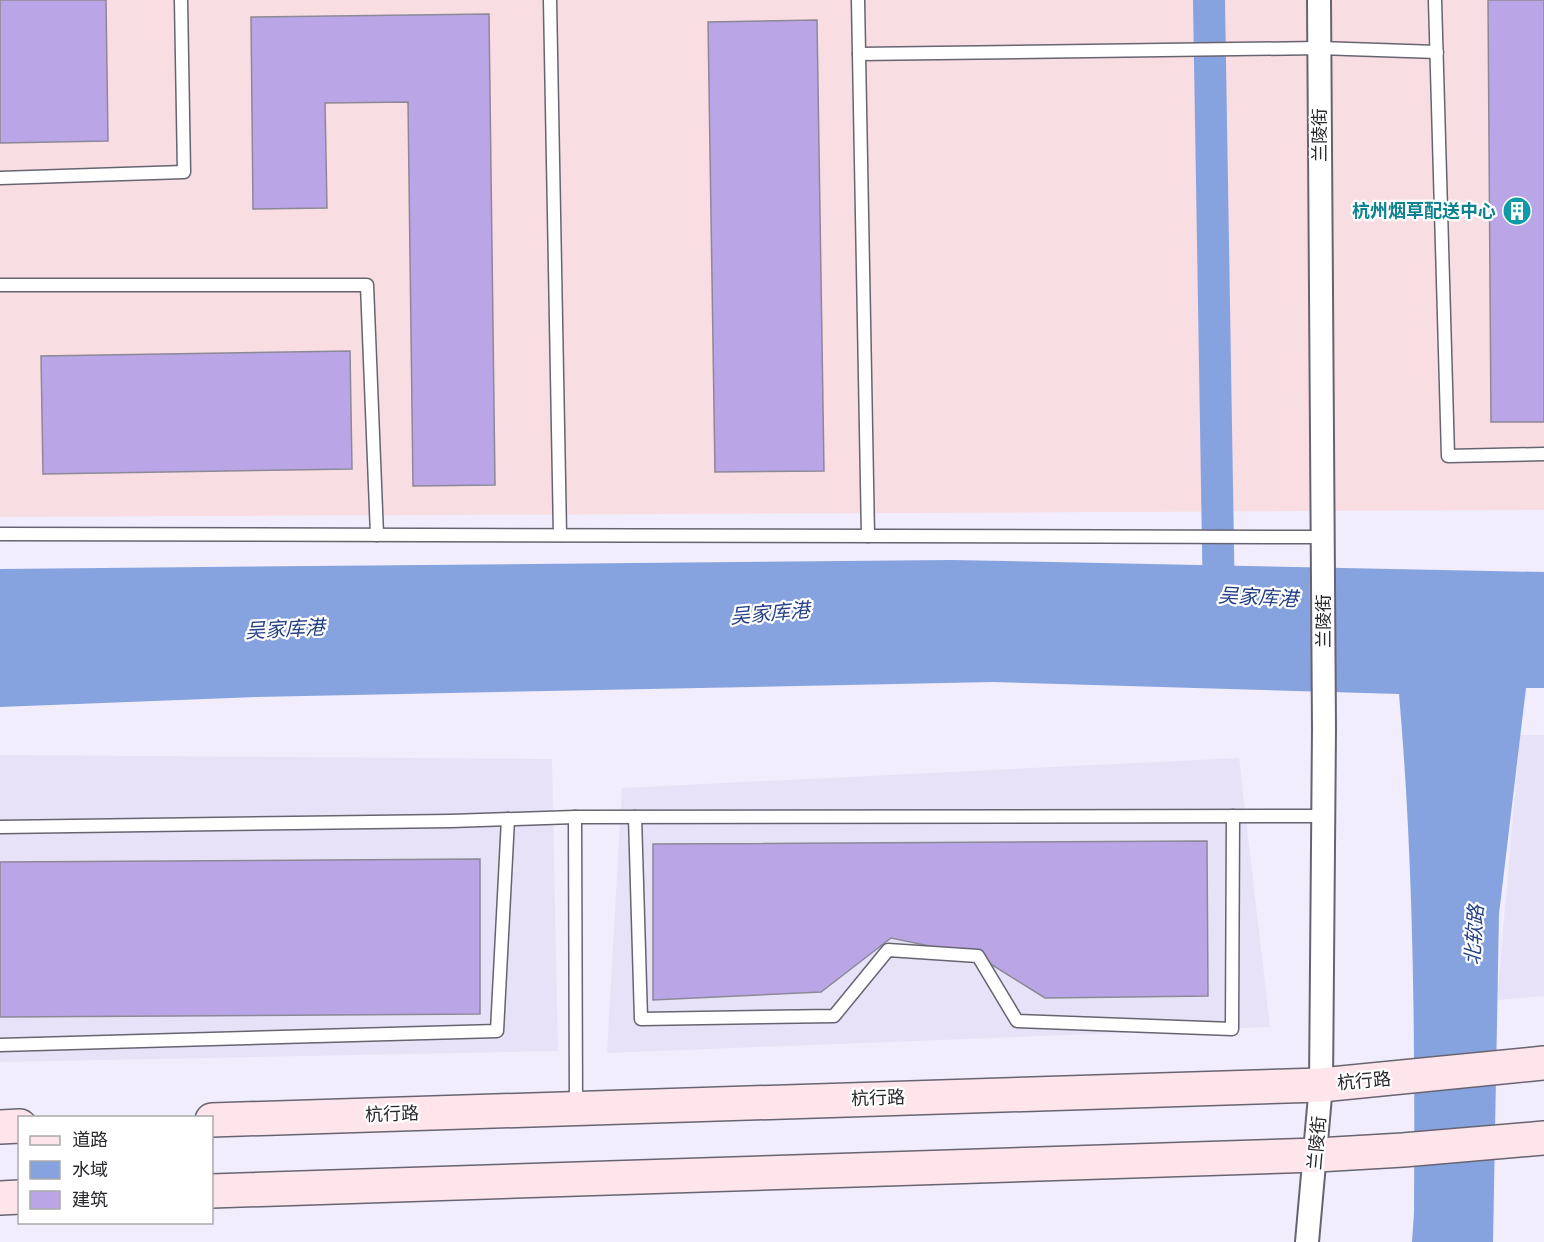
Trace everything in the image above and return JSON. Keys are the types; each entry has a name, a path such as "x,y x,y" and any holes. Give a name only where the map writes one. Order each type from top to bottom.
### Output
{"main road":[{"name":"杭行路","path":"213,1120 1322,1084 1529,1065"},
{"path":"0,1127 18,1126"},
{"path":"213,1191 1317,1155 1530,1139"},
{"path":"0,1198 18,1197"}],"street":[{"name":"兰陵街","path":"1307,1242 1322,1084 1324,545 1319,0"}],"lane":[{"path":"0,178 184,172 181,0"},
{"path":"550,0 560,535"},
{"path":"858,0 868,536"},
{"path":"1436,0 1448,456 1544,454"},
{"path":"859,54 1319,48 1437,52"},
{"path":"0,285 367,285 377,535"},
{"path":"0,534 868,536 1324,545"},
{"path":"635,817 641,1019 834,1016 888,950 978,956 1017,1021 1232,1029 1233,816"},
{"path":"0,827 575,817 1324,816"},
{"path":"575,817 576,1108"},
{"path":"0,1045 497,1031 508,819"}],"shaded area":[{"path":"0,0 1544,0 1544,510 0,517"},
{"path":"1520,735 1544,735 1544,996 1497,1000"},
{"path":"0,755 552,759 558,1051 0,1062"},
{"path":"1239,758 1270,1027 607,1053 622,788"}],"water":[{"path":"951,560 1544,572 1544,688 1526,688 1499,914 1493,1242 1412,1242 1414,1017 1408,823 1399,694 993,682 256,697 0,707 0,569"}],"building":[{"path":"0,0 106,0 108,141 0,143"},
{"name":"杭州烟草配送中心","path":"1488,0 1544,0 1544,422 1491,422"},
{"path":"489,14 495,485 413,486 408,102 325,103 327,208 253,209 251,17"},
{"path":"817,20 824,471 715,472 708,22"},
{"path":"350,351 352,469 43,474 41,356"},
{"path":"1207,841 1208,996 1045,998 978,956 891,938 821,992 653,1000 653,844"},
{"path":"480,859 480,1014 0,1017 0,862"}],"waterway":[{"name":"吴家库港","path":"1209,0 1219,608"}],"place":[{"name":"杭州烟草配送中心","path":"1517,211"}],"water label":[{"name":"北软路","path":"1474,935"}]}
